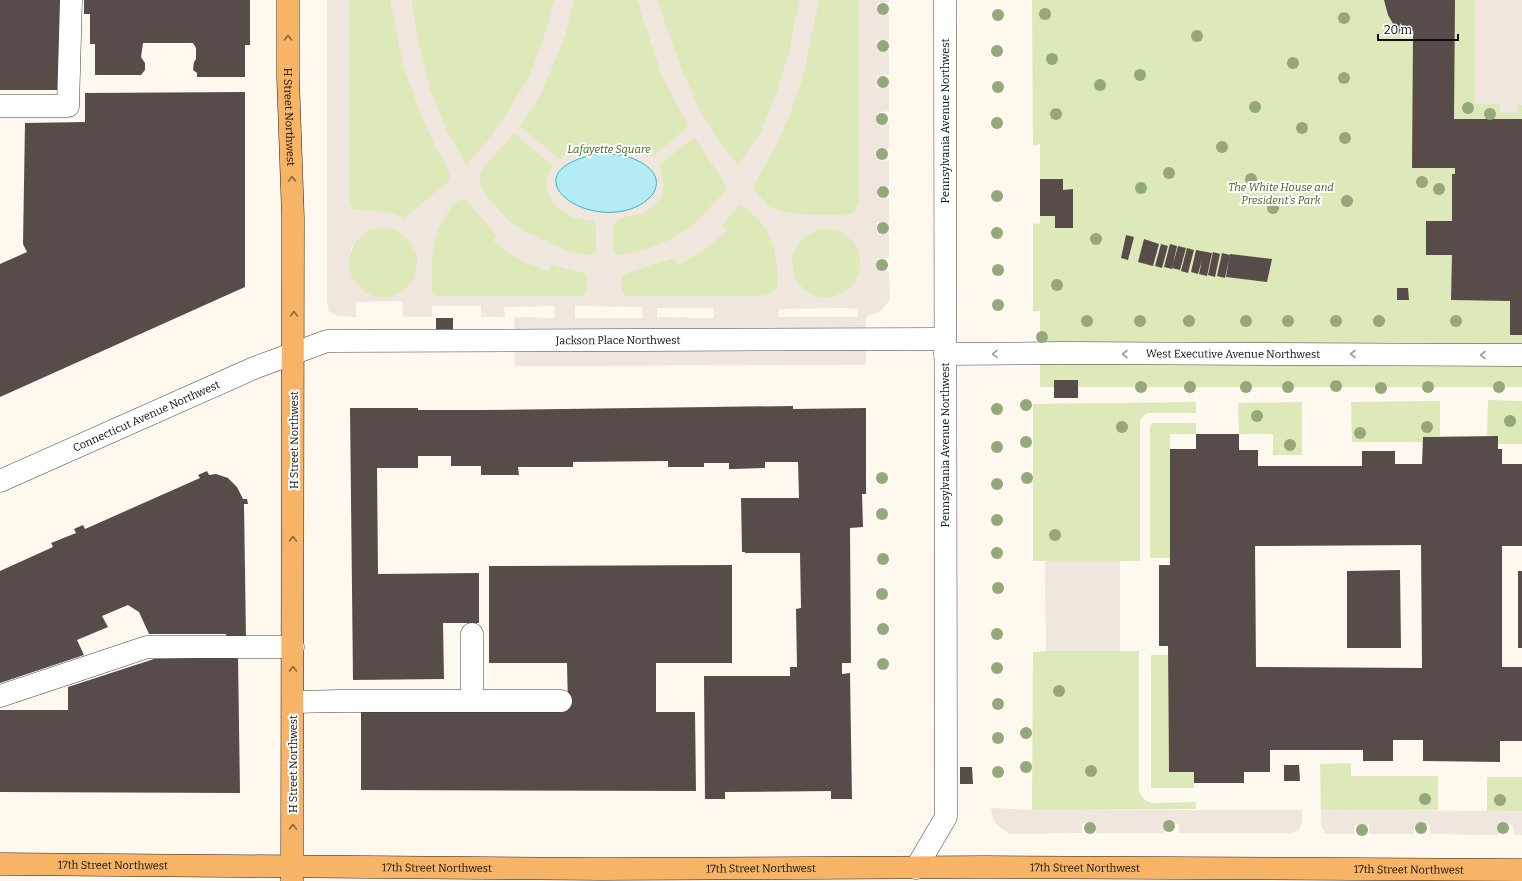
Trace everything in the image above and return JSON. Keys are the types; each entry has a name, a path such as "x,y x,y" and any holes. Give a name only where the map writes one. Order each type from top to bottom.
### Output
{"main road":[{"name":"H Street Northwest","path":"288,0 288,77 293,218 294,353 292,874"},
{"name":"17th Street Northwest","path":"0,864 292,874 1128,875 1522,870"}],"street":[{"path":"0,106 68,106 71,0"},
{"name":"Pennsylvania Avenue Northwest","path":"913,875 946,817 944,0"},
{"name":"Jackson Place Northwest","path":"294,353 327,341 945,346"},
{"name":"West Executive Avenue Northwest","path":"945,346 1063,353 1522,355"},
{"name":"Connecticut Avenue Northwest","path":"0,481 254,368 294,353"},
{"path":"472,634 472,701"},
{"path":"0,696 147,647 293,647"},
{"path":"293,702 561,701"}],"green space":[{"name":"Lafayette Square","path":"350,0 865,0 865,298 354,298 354,281 349,267 349,258 354,244 352,209 350,204"},
{"name":"The White House and President's Park","path":"1032,0 1522,0 1522,387 1040,387 1040,311 1033,311 1033,223 1040,224 1040,144 1033,146"},
{"path":"1488,400 1522,401 1522,444 1498,444 1498,437 1487,436"},
{"path":"1440,401 1440,436 1423,437 1423,442 1352,442 1351,402"},
{"path":"1196,402 1196,413 1148,413 1144,415 1140,421 1140,561 1033,561 1033,404"},
{"path":"1302,402 1302,455 1273,455 1273,434 1239,434 1238,403"},
{"path":"1153,423 1196,423 1196,434 1170,434 1170,558 1150,558 1150,426"},
{"path":"1139,651 1139,792 1144,799 1151,803 1196,802 1196,809 1032,810 1033,652"},
{"path":"1151,655 1168,655 1169,772 1194,772 1194,788 1151,788"},
{"path":"1351,763 1351,776 1438,776 1438,810 1321,810 1320,764"},
{"path":"1487,777 1522,777 1522,811 1487,811"}],"shaded area":[{"path":"327,0 350,0 350,204 352,209 395,214 404,218 447,183 450,177 449,171 437,150 420,113 403,65 390,0 411,0 420,48 430,89 446,129 466,165 486,143 530,75 546,31 554,0 574,0 569,23 561,47 542,91 533,108 520,126 559,159 570,152 583,147 596,145 623,147 652,157 689,126 662,77 637,0 657,0 683,73 702,114 721,144 738,165 761,132 777,91 789,51 799,0 819,0 803,77 790,114 774,151 758,177 753,189 770,207 784,212 846,215 854,213 859,202 859,0 889,0 889,2 877,3 878,15 889,15 889,40 877,40 877,52 889,52 889,75 877,76 877,88 889,88 889,111 877,113 877,125 889,124 889,149 877,149 877,160 889,161 889,186 877,187 877,198 889,198 889,222 877,222 877,233 889,234 889,258 877,259 878,270 889,271 890,300 881,311 866,317 866,365 515,366 514,317 555,318 555,306 504,307 505,317 481,317 481,306 432,306 432,317 403,317 402,301 356,302 356,317 338,316 329,312 327,303","holes":["514,133 552,165 546,182 549,196 556,206 572,217 594,221 596,228 596,252 593,255 571,252 526,232 507,219 486,195 481,186 479,177 482,169","694,137 725,184 726,189 693,225 672,239 647,249 621,255 616,254 613,250 613,226 615,222 621,218 644,213 655,205 661,196 664,185 659,165","597,154 606,154 641,162 653,173 657,183 653,194 621,212 606,212 585,209 563,197 584,157","461,199 466,200 497,235 493,240 506,251 528,264 548,271 552,265 584,273 587,277 587,290 583,296 437,296 432,294 432,259 434,242 440,225 453,205","739,205 743,206 757,218 767,230 774,249 777,266 778,279 776,290 769,294 757,296 626,296 622,291 622,276 630,272 674,258 678,265 703,251 728,230 722,226","376,228 392,229 399,232 410,241 417,255 414,279 404,290 390,297 371,295 362,290 351,276 349,267 351,249 355,242 368,231","825,228 841,232 854,242 858,249 861,266 856,281 850,288 836,296 828,298 819,297 812,294 799,284 795,277 792,260 794,252 802,238 817,230","575,306 642,307 644,318 575,318","657,308 713,308 714,318 657,317","842,308 857,309 858,317 778,317 779,309"]},
{"path":"1475,0 1522,0 1522,105 1517,105 1517,113 1500,113 1500,104 1475,104"},
{"path":"1045,561 1120,561 1120,651 1046,651"},
{"path":"991,808 1032,810 1302,810 1302,821 1299,830 1291,833 1179,833 1179,824 1163,824 1164,833 1096,833 1096,824 1082,823 1082,833 1009,834 996,824 993,819"},
{"path":"1321,810 1522,811 1522,835 1514,835 1513,825 1499,825 1498,835 1430,834 1430,825 1414,825 1414,834 1369,834 1369,825 1354,825 1354,834 1326,834 1321,826"}],"water":[{"path":"597,154 621,155 634,159 647,166 655,177 655,190 652,195 638,206 617,212 597,211 578,206 564,196 556,185 558,173 571,162"}],"building":[{"path":"0,0 63,0 63,90 0,90"},
{"path":"84,0 250,0 250,45 245,45 245,77 197,77 197,73 193,70 196,59 196,48 193,43 143,43 141,57 145,63 145,70 141,75 95,75 95,44 90,44 90,14 84,14"},
{"path":"1384,0 1455,0 1454,119 1522,119 1522,335 1510,335 1510,301 1451,300 1452,255 1426,255 1426,221 1452,221 1452,174 1455,174 1455,168 1412,168 1413,34 1399,34 1388,15"},
{"path":"245,92 245,287 0,397 0,264 27,252 23,244 25,123 85,122 85,93"},
{"path":"1040,179 1063,179 1063,190 1073,189 1073,228 1055,228 1055,216 1040,216"},
{"path":"1126,235 1134,237 1128,260 1121,258"},
{"path":"1144,239 1159,244 1153,266 1138,262"},
{"path":"1161,244 1168,246 1162,268 1155,266"},
{"path":"1170,244 1177,246 1172,269 1164,267"},
{"path":"1178,246 1186,248 1180,270 1172,268"},
{"path":"1187,248 1194,250 1188,273 1181,271"},
{"path":"1196,250 1212,253 1207,276 1199,274 1202,260 1198,274 1191,272"},
{"path":"1213,252 1220,254 1215,277 1208,275"},
{"path":"1222,253 1230,255 1225,278 1217,276"},
{"path":"1230,254 1272,259 1267,282 1226,277"},
{"path":"1397,288 1408,288 1409,300 1397,300"},
{"path":"436,318 453,318 453,331 436,331"},
{"path":"1054,380 1078,380 1078,398 1054,398"},
{"path":"793,406 793,409 866,408 866,494 862,494 863,527 850,528 851,663 842,663 842,674 850,673 852,799 831,799 831,791 725,792 725,799 705,799 704,676 790,676 790,667 797,667 796,609 801,608 800,553 742,552 741,498 799,498 798,462 765,462 765,468 729,469 729,463 704,463 704,467 668,467 668,461 573,462 573,467 518,467 519,475 481,475 481,466 451,466 451,456 418,456 418,468 377,468 378,574 479,573 479,623 443,623 444,679 353,680 350,408 481,410"},
{"path":"1196,434 1239,434 1239,450 1258,450 1258,466 1362,466 1362,451 1395,451 1395,464 1422,464 1423,437 1498,436 1498,449 1502,449 1502,464 1522,464 1522,546 1502,546 1502,667 1522,667 1522,741 1500,741 1500,762 1423,761 1423,740 1393,740 1393,761 1363,761 1363,750 1270,750 1270,772 1244,772 1244,783 1194,783 1194,772 1169,772 1168,646 1159,646 1159,565 1170,565 1170,449 1196,449","holes":["1421,545 1422,668 1256,667 1255,546"]},
{"path":"207,471 209,475 216,474 228,478 237,487 243,499 247,499 248,504 244,504 246,638 227,638 226,634 149,634 139,612 128,605 102,616 108,627 77,640 84,655 0,683 0,571 53,547 51,543 76,533 74,529 83,525 85,529 200,478 198,475"},
{"path":"732,565 732,663 656,663 656,712 695,712 696,791 361,790 361,711 568,710 567,663 489,663 489,566"},
{"path":"1400,570 1401,648 1347,648 1347,571"},
{"path":"1518,571 1522,571 1522,648 1518,648"},
{"path":"238,657 240,793 0,792 0,710 68,710 68,687 154,659"},
{"path":"1284,765 1299,765 1300,781 1284,781"},
{"path":"960,767 972,767 973,784 960,784"}]}
